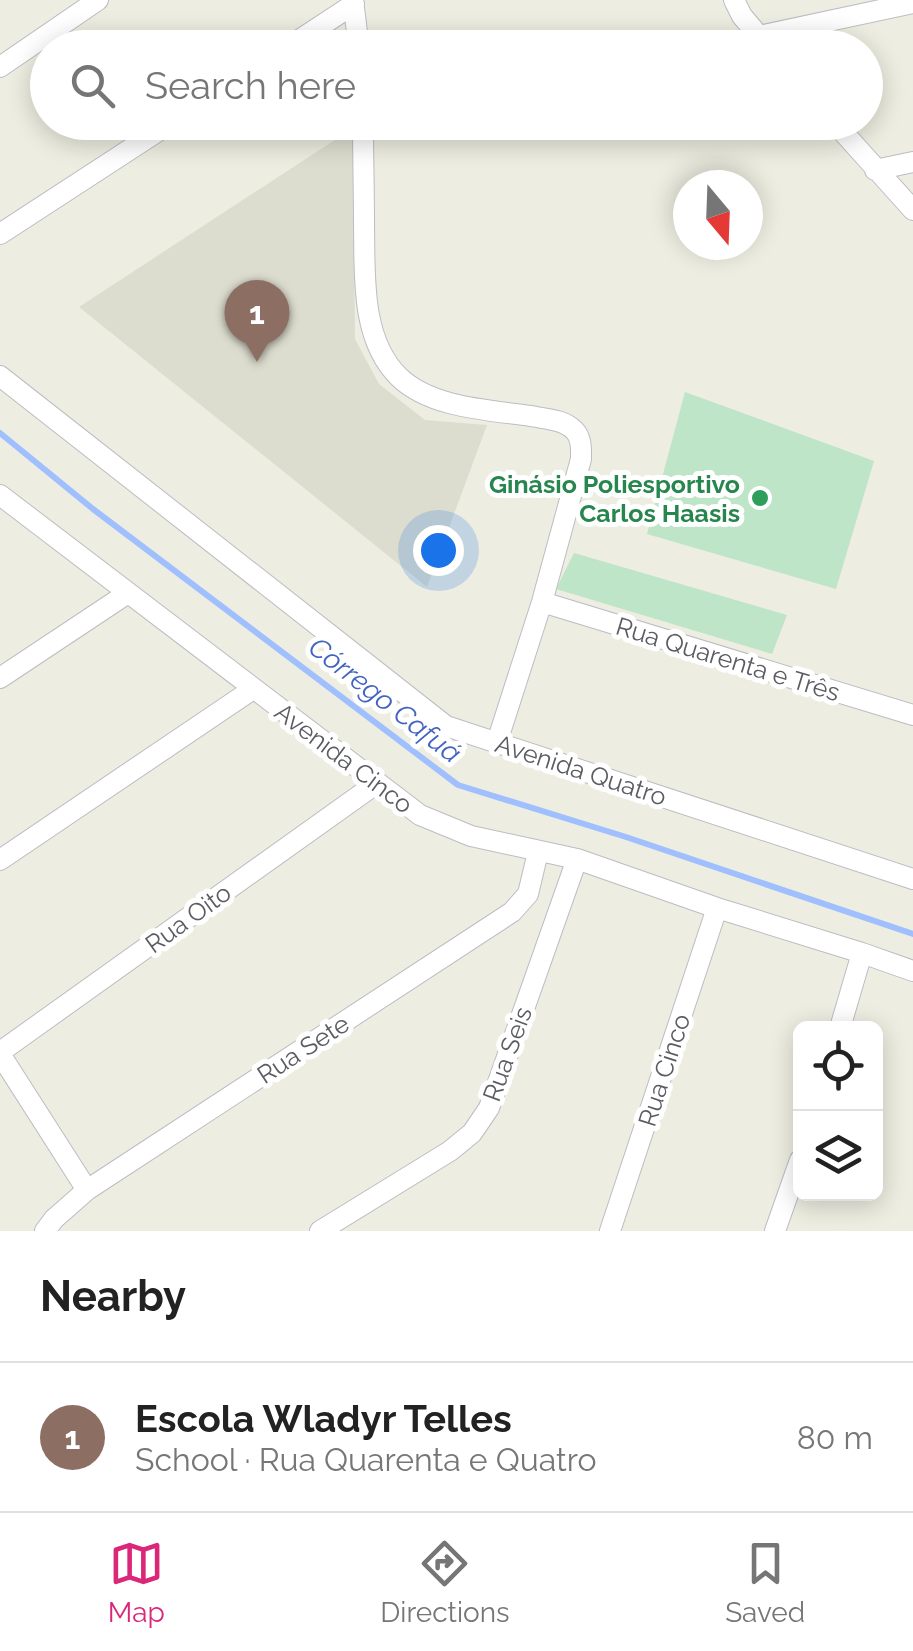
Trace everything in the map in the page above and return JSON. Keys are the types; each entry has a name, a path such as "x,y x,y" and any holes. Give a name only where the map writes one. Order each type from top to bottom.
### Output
{"street":[{"path":"54,30 98,0"},
{"path":"734,0 754,30"},
{"path":"313,30 353,2 357,30"},
{"path":"810,30 913,3"},
{"path":"0,67 30,46"},
{"path":"0,234 144,140"},
{"path":"363,140 365,292 372,332 390,366 412,387 440,400 557,420 576,431 581,443 581,459 542,602 497,742"},
{"path":"850,140 913,210"},
{"path":"876,170 913,162"},
{"name":"Avenida Quatro","path":"0,376 446,726 913,879"},
{"name":"Avenida Cinco","path":"1,498 420,815 470,836 578,859 913,971"},
{"path":"0,678 128,594"},
{"name":"Rua Quarenta e Três","path":"542,602 913,715"},
{"path":"0,860 253,689"},
{"name":"Rua Oito","path":"0,1053 377,783"},
{"name":"Rua Sete","path":"45,1231 87,1190 512,912 528,894 538,852"},
{"name":"Rua Seis","path":"320,1231 472,1134 489,1108 578,859"},
{"name":"Rua Cinco","path":"610,1231 716,908"},
{"path":"842,1021 862,953"},
{"path":"0,1053 87,1190"},
{"path":"775,1231 793,1180"}],"shaded area":[{"path":"335,140 353,140 355,339 379,384 425,420 487,425 427,587 79,307"}],"green space":[{"name":"Ginásio Poliesportivo Carlos Haasis","path":"685,392 874,461 836,589 647,534"},
{"path":"574,553 787,615 772,654 556,589"}],"waterway":[{"name":"Córrego Cafuá","path":"0,433 93,509 458,785 913,934"}],"place":[{"name":"Escola Wladyr Telles","path":"257,362"},
{"name":"Ginásio Poliesportivo Carlos Haasis","path":"760,498"}]}
